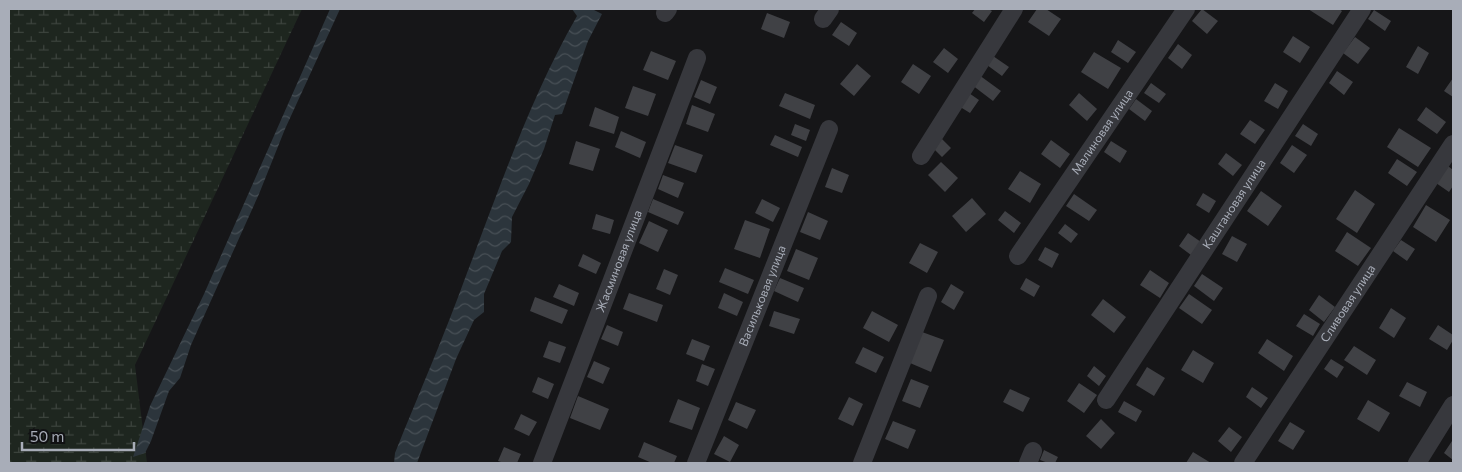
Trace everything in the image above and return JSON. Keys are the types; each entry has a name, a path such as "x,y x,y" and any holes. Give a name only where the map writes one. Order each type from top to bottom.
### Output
{"street":[{"path":"921,156 1014,9"},
{"name":"Малиновая улица","path":"1018,256 1186,9"},
{"name":"Каштановая улица","path":"1106,400 1362,9"},
{"name":"Жасминовая улица","path":"542,463 698,58"},
{"name":"Васильковая улица","path":"696,463 829,129"},
{"name":"Сливовая улица","path":"1243,463 1453,144"},
{"path":"862,463 928,296"},
{"path":"1417,463 1453,405"}],"green space":[{"path":"9,9 302,9 135,365 147,463 9,463"}],"water":[{"path":"330,9 340,9 285,129 259,194 191,345 180,378 169,391 145,453 133,457 150,406 204,294"},
{"path":"572,9 592,9 602,14 588,41 562,114 555,115 544,149 512,217 511,242 502,251 484,294 484,312 474,320 456,359 417,463 394,463 395,453 450,318 517,142 560,46 577,16"}],"building":[{"path":"975,9 988,9 992,11 984,22 972,13"},
{"path":"1037,9 1046,9 1061,19 1049,36 1028,22"},
{"path":"1202,9 1218,21 1207,34 1192,21"},
{"path":"1308,9 1339,9 1342,11 1333,25"},
{"path":"1374,10 1391,21 1385,31 1368,19"},
{"path":"767,13 790,22 784,38 761,29"},
{"path":"841,22 857,33 849,46 832,35"},
{"path":"1293,36 1310,47 1300,63 1283,52"},
{"path":"1355,37 1370,48 1358,64 1343,53"},
{"path":"1118,40 1136,52 1128,63 1111,52"},
{"path":"1178,44 1192,55 1182,69 1168,58"},
{"path":"1418,46 1429,53 1418,74 1406,67"},
{"path":"944,48 958,59 948,73 933,62"},
{"path":"651,51 676,61 668,80 643,70"},
{"path":"1094,52 1121,68 1108,89 1081,72"},
{"path":"993,56 1009,67 1002,76 987,65"},
{"path":"857,64 871,76 854,96 840,84"},
{"path":"913,64 931,76 919,94 901,82"},
{"path":"1337,71 1353,82 1344,95 1329,83"},
{"path":"979,75 1001,91 993,101 972,85"},
{"path":"1453,78 1453,97 1444,91"},
{"path":"701,80 717,87 710,104 694,97"},
{"path":"1151,83 1166,94 1159,103 1144,93"},
{"path":"1275,83 1288,91 1278,109 1264,101"},
{"path":"633,86 656,94 648,116 625,108"},
{"path":"966,91 979,100 970,113 957,105"},
{"path":"785,93 815,105 810,119 779,106"},
{"path":"1079,93 1097,109 1087,121 1069,105"},
{"path":"1136,99 1152,111 1145,121 1129,109"},
{"path":"692,105 715,114 708,132 686,124"},
{"path":"595,107 619,117 614,134 589,126"},
{"path":"1426,107 1446,122 1437,134 1417,120"},
{"path":"1250,120 1265,130 1255,144 1240,134"},
{"path":"795,124 810,130 806,141 791,135"},
{"path":"1303,124 1318,134 1311,146 1295,136"},
{"path":"1399,128 1431,148 1418,167 1387,147"},
{"path":"621,131 646,142 640,158 615,147"},
{"path":"775,135 802,147 798,157 770,145"},
{"path":"942,139 951,148 942,157 933,148"},
{"path":"1051,140 1070,154 1060,168 1041,154"},
{"path":"576,141 600,149 593,171 569,164"},
{"path":"1111,141 1127,151 1120,163 1104,152"},
{"path":"675,145 703,155 696,173 668,163"},
{"path":"1292,145 1307,155 1294,173 1280,163"},
{"path":"1226,153 1242,165 1233,176 1218,164"},
{"path":"1397,159 1417,172 1407,186 1388,173"},
{"path":"941,162 958,178 945,192 928,175"},
{"path":"1448,166 1453,170 1453,186 1449,192 1436,183"},
{"path":"832,168 849,175 842,193 825,187"},
{"path":"1020,171 1041,184 1030,203 1008,189"},
{"path":"663,175 684,183 678,198 658,189"},
{"path":"1355,190 1375,204 1357,233 1336,219"},
{"path":"1261,191 1282,206 1268,226 1247,211"},
{"path":"1203,193 1216,201 1209,213 1196,205"},
{"path":"1074,194 1097,210 1089,221 1066,206"},
{"path":"972,198 986,214 966,232 952,216"},
{"path":"653,199 684,212 678,225 648,212"},
{"path":"762,199 780,208 773,222 755,213"},
{"path":"1426,205 1450,220 1436,242 1413,227"},
{"path":"1005,211 1021,223 1014,233 998,220"},
{"path":"808,212 828,221 820,240 800,232"},
{"path":"596,214 614,220 610,234 592,229"},
{"path":"745,220 770,229 760,258 734,249"},
{"path":"649,221 668,230 658,252 639,243"},
{"path":"1065,224 1078,234 1071,243 1058,233"},
{"path":"1347,232 1371,248 1358,266 1335,251"},
{"path":"1188,233 1201,242 1191,255 1179,246"},
{"path":"1232,236 1247,244 1237,262 1222,254"},
{"path":"1401,240 1415,249 1407,261 1393,251"},
{"path":"920,243 938,252 927,273 909,263"},
{"path":"1045,247 1059,254 1052,268 1038,260"},
{"path":"796,249 818,258 809,280 787,271"},
{"path":"583,254 601,263 596,274 578,266"},
{"path":"725,268 754,280 748,294 719,282"},
{"path":"664,269 678,275 670,295 656,289"},
{"path":"1150,270 1169,283 1160,298 1140,285"},
{"path":"1202,274 1223,288 1214,301 1194,286"},
{"path":"780,278 804,288 798,302 774,291"},
{"path":"1026,278 1040,286 1034,297 1020,289"},
{"path":"559,284 579,293 574,306 553,297"},
{"path":"951,284 964,292 954,310 941,302"},
{"path":"629,293 663,305 657,322 623,309"},
{"path":"724,293 743,302 737,316 718,308"},
{"path":"1189,294 1212,310 1202,324 1179,308"},
{"path":"1319,295 1335,307 1324,322 1309,310"},
{"path":"535,297 568,310 562,324 530,311"},
{"path":"1103,299 1126,317 1114,333 1091,315"},
{"path":"1391,308 1406,318 1394,338 1379,328"},
{"path":"774,311 800,319 794,334 769,326"},
{"path":"872,311 898,325 889,342 863,328"},
{"path":"1304,314 1320,324 1313,336 1296,326"},
{"path":"607,325 623,332 618,346 601,339"},
{"path":"1438,325 1453,335 1453,340 1447,350 1429,339"},
{"path":"922,332 944,340 931,372 910,363"},
{"path":"692,339 710,346 704,361 686,354"},
{"path":"1267,339 1293,356 1284,371 1258,353"},
{"path":"549,341 566,347 560,363 543,357"},
{"path":"1354,346 1376,360 1367,375 1344,360"},
{"path":"863,347 884,357 876,373 855,363"},
{"path":"1193,350 1214,363 1203,383 1181,370"},
{"path":"1331,359 1344,367 1337,378 1324,369"},
{"path":"594,361 610,368 603,384 587,377"},
{"path":"702,364 715,369 708,386 696,381"},
{"path":"1094,366 1106,376 1099,386 1087,376"},
{"path":"1147,367 1165,378 1154,396 1136,385"},
{"path":"538,377 554,384 548,399 532,392"},
{"path":"911,379 929,386 920,408 902,401"},
{"path":"1407,382 1427,392 1420,407 1399,396"},
{"path":"1079,383 1097,395 1084,413 1067,401"},
{"path":"1252,387 1268,398 1261,408 1246,397"},
{"path":"1010,389 1030,398 1023,412 1003,402"},
{"path":"578,396 609,409 600,430 570,418"},
{"path":"849,397 863,404 853,426 838,419"},
{"path":"678,399 700,408 692,430 669,422"},
{"path":"1368,400 1390,413 1379,432 1357,419"},
{"path":"1124,401 1142,411 1136,422 1118,412"},
{"path":"736,402 756,410 747,429 728,420"},
{"path":"521,414 537,422 529,436 514,429"},
{"path":"1101,419 1115,433 1101,449 1086,436"},
{"path":"893,421 916,430 908,449 885,439"},
{"path":"1290,422 1305,431 1293,450 1278,441"},
{"path":"1229,427 1242,437 1231,452 1218,441"},
{"path":"724,436 739,445 730,462 714,454"},
{"path":"644,442 677,456 674,463 652,463 638,457"},
{"path":"1453,442 1453,460 1444,453"},
{"path":"504,447 521,454 517,463 498,461"},
{"path":"1044,450 1058,457 1055,463 1040,460"},
{"path":"1193,452 1211,463 1186,463"}]}
